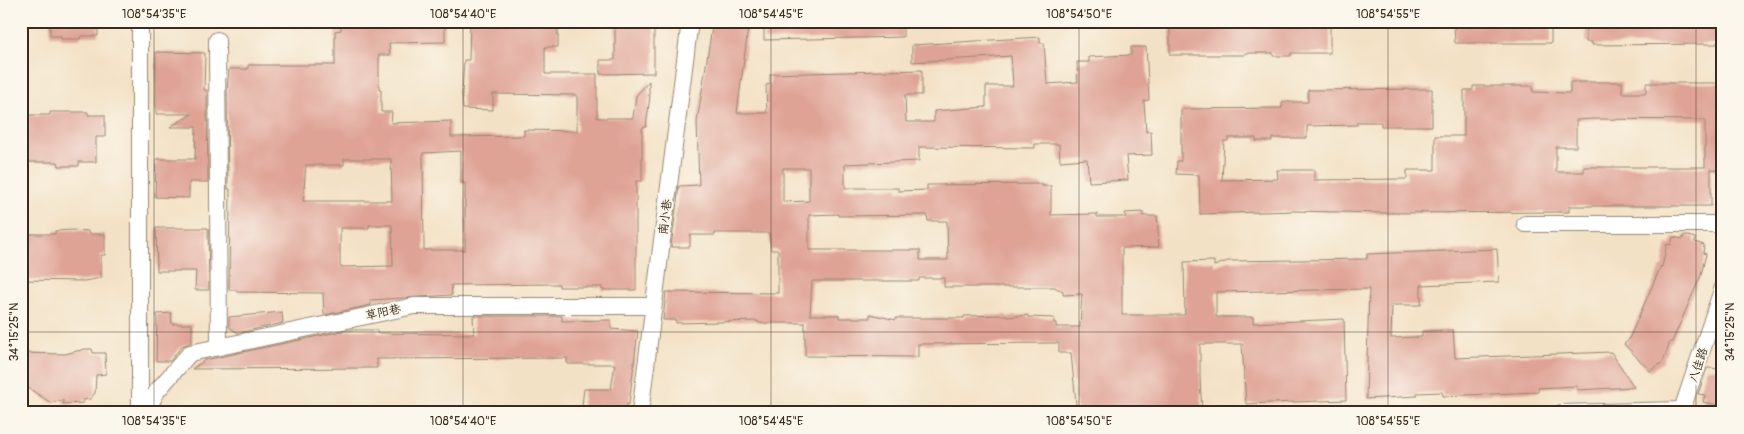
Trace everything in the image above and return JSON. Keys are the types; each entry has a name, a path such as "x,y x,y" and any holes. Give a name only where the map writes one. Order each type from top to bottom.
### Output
{"street":[{"path":"140,21 140,413"},
{"name":"南小巷","path":"640,413 690,21"},
{"path":"217,40 219,347"},
{"path":"1525,224 1723,224"},
{"name":"八佳路","path":"1682,411 1723,287"},
{"name":"草阳巷","path":"146,413 157,391 190,353 414,306 654,306"},
{"path":"1561,413 1682,411"}],"building":[{"path":"50,21 95,21 95,23 98,23 98,36 81,36 80,39 61,39 61,36 50,36"},
{"path":"341,21 445,21 445,42 389,43 390,55 379,55 379,90 381,90 381,112 392,112 391,123 451,121 451,137 524,136 524,130 577,131 577,95 493,94 493,110 463,109 464,60 469,60 470,21 558,21 558,47 545,47 545,74 597,74 597,118 633,118 636,96 649,81 650,96 646,127 642,128 642,181 636,181 636,290 602,290 602,287 559,287 559,284 451,285 452,295 370,300 371,305 324,315 323,293 237,292 237,290 229,290 230,189 228,189 227,90 229,69 248,69 248,65 335,65 335,31 341,30","holes":["461,151 461,183 465,183 465,250 424,250 423,153","344,159 391,159 392,201 303,201 306,165 344,165","369,225 392,225 393,266 340,267 340,228 369,228"]},
{"path":"615,21 654,21 654,73 600,74 600,60 615,60"},
{"path":"713,21 749,21 737,113 767,113 766,85 770,84 770,74 922,70 922,95 905,95 906,122 934,122 934,111 986,107 986,86 1013,86 1011,56 912,62 912,45 1040,37 1040,43 1044,43 1047,84 1078,82 1077,62 1089,62 1089,57 1131,55 1131,47 1146,47 1149,100 1144,101 1146,132 1151,131 1152,155 1126,156 1128,180 1089,182 1087,159 1060,161 1059,144 1035,144 1035,148 919,147 919,161 845,164 845,188 898,188 898,191 927,190 927,185 1042,184 1042,186 1051,186 1051,215 1097,214 1097,217 1126,217 1125,213 1143,212 1143,216 1157,216 1159,247 1122,248 1122,315 1185,315 1184,262 1214,261 1214,266 1228,261 1367,259 1367,254 1497,249 1499,282 1421,285 1421,305 1392,305 1391,338 1422,337 1422,331 1453,330 1455,358 1611,352 1634,387 1577,390 1577,386 1538,388 1538,392 1443,396 1442,392 1417,393 1417,396 1366,399 1369,289 1216,292 1216,317 1253,317 1253,323 1344,319 1346,400 1246,404 1242,344 1200,344 1202,413 1133,413 1133,411 1077,413 1071,353 1059,353 1059,343 918,344 918,357 805,356 805,323 758,323 758,321 676,323 676,320 663,320 666,292 778,293 778,250 771,250 769,233 690,235 690,247 671,247 679,186 699,185 697,122","holes":["783,168 809,168 809,201 783,202","809,215 927,215 928,221 947,221 948,260 920,260 920,250 809,250","919,278 944,278 944,287 1054,287 1063,291 1063,295 1082,294 1080,327 1056,327 1054,318 1028,317 1028,315 1007,317 1007,315 964,316 964,318 896,318 896,320 870,314 870,318 839,318 839,315 810,315 812,281 919,281"]},
{"path":"764,21 903,21 903,37 764,40"},
{"path":"1454,21 1551,21 1551,43 1455,43"},
{"path":"1586,21 1723,21 1723,41 1717,42 1717,44 1592,45 1592,42 1586,42"},
{"path":"1330,23 1330,53 1291,53 1291,56 1273,56 1273,53 1170,55 1170,24"},
{"path":"156,52 205,53 204,90 207,90 208,182 189,182 189,198 155,197 156,159 195,159 196,127 170,127 192,114 156,114"},
{"path":"1570,82 1622,82 1622,93 1646,93 1646,83 1723,83 1723,171 1711,169 1711,206 1569,206 1569,212 1384,213 1294,211 1200,214 1199,175 1176,174 1177,161 1181,161 1181,109 1282,108 1282,102 1308,102 1308,90 1432,89 1432,126 1381,126 1381,122 1357,122 1357,125 1307,126 1307,138 1272,138 1272,141 1256,141 1256,138 1228,138 1228,141 1224,141 1222,180 1278,179 1277,170 1314,170 1314,180 1407,179 1407,170 1435,170 1435,136 1464,136 1464,90 1473,90 1473,86 1533,86 1533,92 1570,93","holes":["1576,120 1705,120 1705,167 1584,167 1584,172 1556,172 1556,147 1576,147"]},
{"path":"50,112 88,112 88,115 105,115 105,137 96,137 96,162 79,162 79,166 59,166 58,162 21,162 21,115 50,115"},
{"path":"156,228 208,228 209,290 195,290 196,271 157,271"},
{"path":"55,231 88,231 88,234 105,234 105,255 101,255 101,278 84,281 21,280 21,234 55,234"},
{"path":"1684,235 1695,238 1695,242 1704,245 1703,253 1706,254 1701,275 1672,342 1670,342 1663,362 1650,371 1624,344 1628,341 1662,267 1667,244 1671,245 1673,237 1683,239"},
{"path":"282,312 283,323 238,333 229,327 229,317"},
{"path":"171,313 172,324 192,324 192,342 182,346 170,361 156,361 157,314"},
{"path":"473,316 562,316 562,321 611,320 611,329 638,331 629,404 627,404 625,413 581,413 584,389 611,389 615,364 567,364 567,358 377,359 377,368 192,369 205,360 347,330 377,330 377,333 474,334"},
{"path":"92,349 93,353 105,353 106,374 96,375 95,393 90,399 83,400 83,403 63,404 63,400 51,403 21,383 21,353 65,354"},
{"path":"1707,368 1723,369 1723,406 1703,402 1705,395 1698,394"}]}
